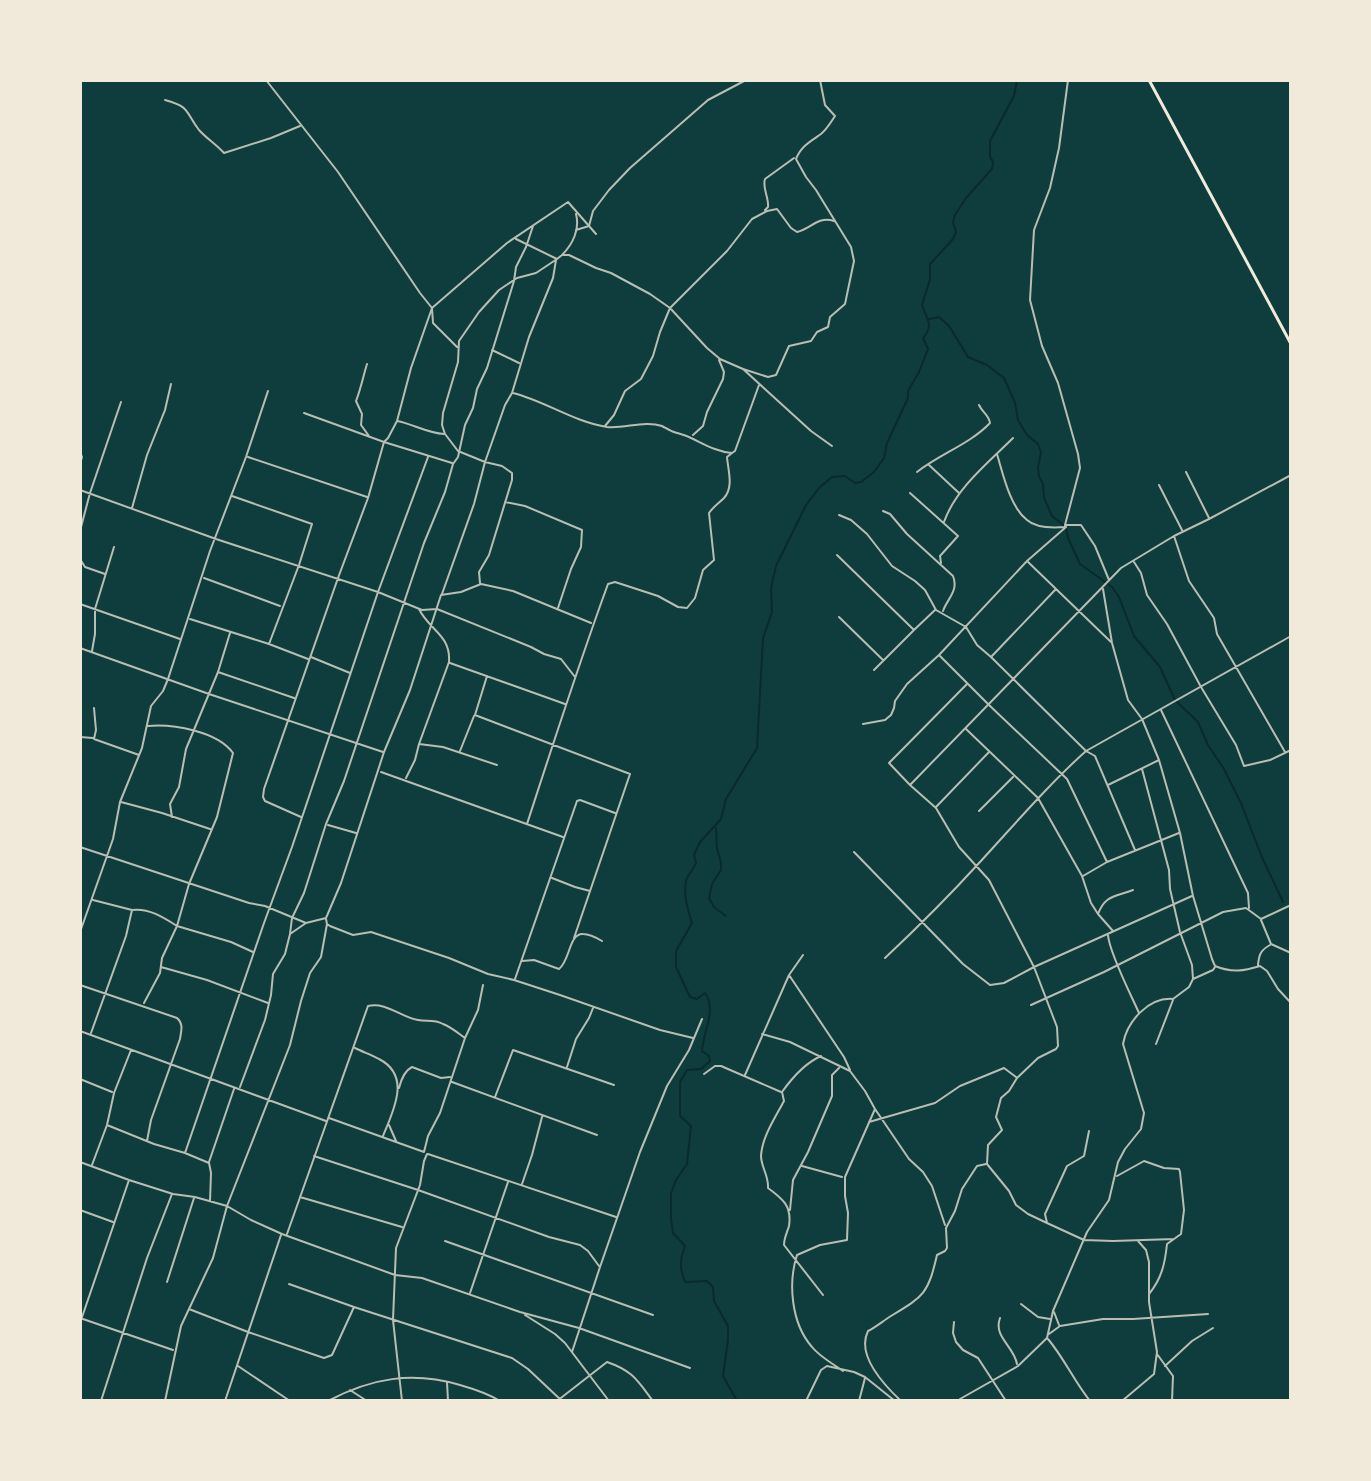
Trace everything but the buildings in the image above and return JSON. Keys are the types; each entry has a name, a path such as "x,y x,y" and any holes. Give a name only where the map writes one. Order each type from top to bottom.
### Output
{"main road":[{"path":"1149,80 1291,344"}],"street":[{"path":"266,80 338,172 432,308 433,323 457,348"},
{"path":"589,226 593,211 630,168 708,100 746,80"},
{"path":"761,214 768,207 769,200 763,184 765,179 796,156 812,138 826,130 835,116 825,105 820,80"},
{"path":"863,724 885,720 891,715 899,694 912,679 939,655 1027,561 1066,526 1080,468 1078,454 1058,383 1039,338 1030,300 1034,230 1050,188 1068,80"},
{"path":"165,100 187,109 200,131 224,153 301,125"},
{"path":"716,355 743,369 768,377 776,375 789,346 811,341 817,332 828,327 830,317 845,304 854,261 851,247 797,164 796,156"},
{"path":"301,817 265,801 263,797 368,498 384,442 397,421 432,308 514,239 568,202 596,234"},
{"path":"605,426 625,391 641,379 653,356 670,308 727,251 752,219 777,209 797,232 817,221 835,222"},
{"path":"481,584 479,572 489,555 512,473 502,466 458,451 445,434 443,413 458,362 457,348 479,312 499,290 536,273 570,246 579,224 576,213"},
{"path":"240,1088 269,1004 273,974 285,954 292,918 344,781 424,543 458,457 516,267 534,225"},
{"path":"576,230 589,226"},
{"path":"514,239 557,259"},
{"path":"562,255 569,255 611,273 650,294 670,308 716,355 721,363 723,379 703,426 691,437"},
{"path":"165,1401 188,1308 213,1258 227,1206 290,1045 310,973 321,957 326,918 341,883 384,752 410,690 474,504 485,462 553,278 557,259"},
{"path":"609,265 611,273"},
{"path":"492,350 520,364"},
{"path":"367,364 356,401 362,411 361,425 370,437"},
{"path":"743,369 832,446"},
{"path":"132,508 171,384"},
{"path":"527,824 609,583 615,582 658,596 683,609 691,605 695,598 703,570 714,560 709,513 730,487 727,457 737,446 760,384"},
{"path":"80,932 113,839 120,802 139,755 151,706 168,679 268,391"},
{"path":"512,393 605,426 648,423 732,453"},
{"path":"80,531 121,402"},
{"path":"917,472 980,434 990,423 979,405"},
{"path":"304,413 453,464"},
{"path":"397,421 445,434"},
{"path":"944,522 960,494 1013,438"},
{"path":"80,452 80,464"},
{"path":"997,454 1016,508 1029,522 1039,525 1081,525 1095,546 1109,580"},
{"path":"246,457 368,498"},
{"path":"185,1153 378,592 428,457"},
{"path":"928,463 960,494"},
{"path":"1186,472 1209,519"},
{"path":"910,785 1121,568 1182,531 1291,475"},
{"path":"1159,485 1182,531"},
{"path":"80,490 378,592 419,609 437,609 561,659 575,677"},
{"path":"910,493 957,534 958,538 940,556 941,564"},
{"path":"231,496 312,524 269,644"},
{"path":"505,502 525,506 582,530 581,547 557,609"},
{"path":"883,511 890,514 955,581 953,595 942,612"},
{"path":"839,515 851,520 867,534 892,566 925,590 936,610 966,627 977,645 1086,751 1095,756 1135,850"},
{"path":"1174,536 1189,581 1214,618 1217,634 1285,753"},
{"path":"92,653 95,609 114,547"},
{"path":"837,555 914,630"},
{"path":"80,559 85,567"},
{"path":"1027,561 1112,643"},
{"path":"1133,561 1141,573 1148,597 1167,624 1236,745 1244,766 1270,760 1291,750"},
{"path":"80,568 105,574"},
{"path":"202,578 281,606"},
{"path":"441,595 461,592 481,584 513,591 593,623"},
{"path":"1103,588 1112,643 1128,700 1142,719 1159,760 1180,833 1193,896 1215,966"},
{"path":"991,657 1056,589"},
{"path":"80,604 181,640"},
{"path":"406,779 450,654 441,635 423,618 419,609"},
{"path":"874,670 936,610"},
{"path":"839,617 884,661"},
{"path":"188,618 351,673"},
{"path":"172,817 170,804 179,787 186,749 218,672 230,633"},
{"path":"885,958 1086,751 1291,636"},
{"path":"80,648 384,752"},
{"path":"939,655 1067,779 1107,862"},
{"path":"449,662 566,704"},
{"path":"218,672 295,699"},
{"path":"459,754 487,676"},
{"path":"967,684 889,763 936,808 959,847 989,880 1034,967 1057,1027 1058,1046 1038,1058 1001,1098 996,1117 1002,1130 988,1145 987,1164 1016,1205 1028,1214 1084,1240 1174,1239"},
{"path":"94,708 94,739"},
{"path":"1160,709 1248,893 1249,910"},
{"path":"475,715 629,773 567,960 562,968 531,960 521,961"},
{"path":"143,1005 153,989 189,884 212,830 233,753 216,739 194,731 170,725 147,726"},
{"path":"966,729 1038,798 1082,876 1091,903 1114,932"},
{"path":"80,737 139,755"},
{"path":"419,744 432,745 497,765"},
{"path":"936,808 989,752"},
{"path":"1107,786 1159,760"},
{"path":"1142,769 1193,979 1189,987 1173,999 1156,1044"},
{"path":"379,771 565,837"},
{"path":"979,811 1014,776"},
{"path":"514,980 578,800 617,814"},
{"path":"120,802 212,830"},
{"path":"326,824 358,834"},
{"path":"1082,876 1107,862 1180,833"},
{"path":"80,847 270,908 306,923"},
{"path":"854,852 963,964 990,985 1004,983 1193,896"},
{"path":"551,878 590,891"},
{"path":"1098,914 1105,900 1133,890"},
{"path":"92,900 147,911 177,926 254,952"},
{"path":"1261,919 1291,905"},
{"path":"1031,1005 1180,932 1239,908 1249,910 1261,919 1271,944 1291,953"},
{"path":"90,1034 126,936 132,910"},
{"path":"290,934 306,923 326,918"},
{"path":"327,924 353,935 371,932 488,974 693,1038"},
{"path":"574,938 582,933 602,941"},
{"path":"1108,935 1140,1014"},
{"path":"1258,967 1259,955 1271,944"},
{"path":"745,1075 789,975 803,955"},
{"path":"1215,966 1245,972 1260,966 1291,1003"},
{"path":"1193,979 1213,970 1215,966"},
{"path":"161,967 269,1004"},
{"path":"789,975 881,1119 932,1186 945,1220 947,1248 937,1255 925,1291 918,1300 868,1331 865,1337 873,1370 901,1401"},
{"path":"80,985 181,1021 180,1039 151,1120 147,1141"},
{"path":"402,1401 393,1320 396,1248 418,1190 428,1136 440,1113 465,1038 478,1010 483,985"},
{"path":"1047,1336 1053,1311 1084,1240 1109,1200 1118,1162 1141,1129 1144,1113 1123,1044 1124,1034 1128,1026 1155,1002 1173,999"},
{"path":"286,1235 368,1006 372,1004 401,1012 419,1021 440,1022 465,1038"},
{"path":"566,1068 576,1039 593,1007"},
{"path":"572,1352 640,1152 667,1086 689,1050 702,1019"},
{"path":"80,1031 270,1101 617,1217"},
{"path":"762,1034 790,1042 850,1071"},
{"path":"353,1048 382,1060 391,1068 399,1094"},
{"path":"91,1166 131,1050"},
{"path":"495,1097 513,1050 614,1085"},
{"path":"782,1092 798,1072 821,1056"},
{"path":"704,1074 715,1066 721,1066 782,1092"},
{"path":"383,1137 399,1094 400,1082 412,1067 441,1078 452,1077"},
{"path":"823,1295 784,1245 784,1240 793,1180 832,1096 832,1075 840,1067"},
{"path":"869,1122 935,1103 960,1086 1004,1068 1017,1078"},
{"path":"80,1079 114,1093"},
{"path":"451,1082 597,1135"},
{"path":"210,1202 209,1163 235,1087"},
{"path":"782,1092 784,1101 771,1124 761,1160 769,1181 768,1188 785,1202 789,1213"},
{"path":"795,1258 820,1245 847,1240 845,1177 875,1109"},
{"path":"521,1185 542,1116"},
{"path":"388,1123 396,1142"},
{"path":"107,1125 209,1163"},
{"path":"1047,1223 1045,1214 1056,1189 1067,1166 1084,1156 1089,1131"},
{"path":"314,1156 580,1245 600,1267"},
{"path":"1116,1177 1144,1161 1179,1169 1184,1210 1181,1234 1167,1244 1160,1281 1149,1294"},
{"path":"80,1162 173,1194 227,1206 282,1234 395,1275 422,1278 520,1312 579,1328 690,1368"},
{"path":"946,1228 971,1173 977,1166 987,1164"},
{"path":"801,1166 845,1177"},
{"path":"80,1323 129,1180"},
{"path":"470,1295 509,1181"},
{"path":"101,1401 147,1258 173,1194"},
{"path":"167,1282 195,1197"},
{"path":"300,1197 403,1227"},
{"path":"80,1210 114,1223"},
{"path":"225,1401 282,1234"},
{"path":"445,1241 653,1315"},
{"path":"1122,1401 1154,1374 1157,1352 1151,1318 1149,1262 1146,1250 1137,1241"},
{"path":"795,1258 791,1289 799,1326 814,1350 843,1371"},
{"path":"289,1284 512,1358 560,1400 607,1362 631,1372 653,1401"},
{"path":"1021,1304 1038,1317 1051,1319"},
{"path":"188,1308 310,1355 328,1358 354,1307"},
{"path":"1053,1311 1060,1326"},
{"path":"520,1312 555,1334 609,1401"},
{"path":"959,1400 1018,1366 1060,1326 1103,1319 1208,1314"},
{"path":"81,1318 175,1351"},
{"path":"1000,1318 997,1326 1001,1337 1012,1349 1018,1366"},
{"path":"954,1322 956,1342 978,1358 1006,1401"},
{"path":"1165,1366 1192,1341 1213,1328"},
{"path":"1047,1336 1090,1401"},
{"path":"1157,1352 1172,1373 1172,1401"},
{"path":"236,1365 290,1401"},
{"path":"806,1401 827,1366 865,1377 895,1401"},
{"path":"328,1401 349,1389 400,1377 447,1381 482,1391 500,1401"},
{"path":"859,1401 865,1377"},
{"path":"447,1381 448,1401"},
{"path":"349,1389 367,1401"}],"waterway":[{"path":"737,1401 723,1376 728,1326 714,1301 713,1287 707,1281 685,1282 681,1264 685,1246 673,1233 671,1219 671,1193 687,1164 691,1126 680,1116 680,1082 687,1070 701,1069 710,1061 702,1051 710,1014 708,1000 705,993 697,999 690,997 676,967 676,951 692,923 686,881 696,863 694,855 700,842 721,819 726,799 757,748 763,638 772,612 771,588 776,566 806,505 820,487 832,477 845,476 855,483 861,482 874,472 884,458 887,443 928,349 923,338 929,325 922,305 930,279 930,264 953,239 956,232 953,222 955,215 966,198 992,169 990,141 1014,96 1017,80"},
{"path":"929,319 939,317 949,326 968,357 987,365 1004,378 1015,403 1018,420 1027,435 1038,444 1041,453 1039,476 1052,516 1066,527 1080,564 1112,587 1134,636 1160,667 1175,700 1198,722 1241,803 1283,902"},
{"path":"716,828 721,870 712,884 709,898 714,907 726,916"}]}
